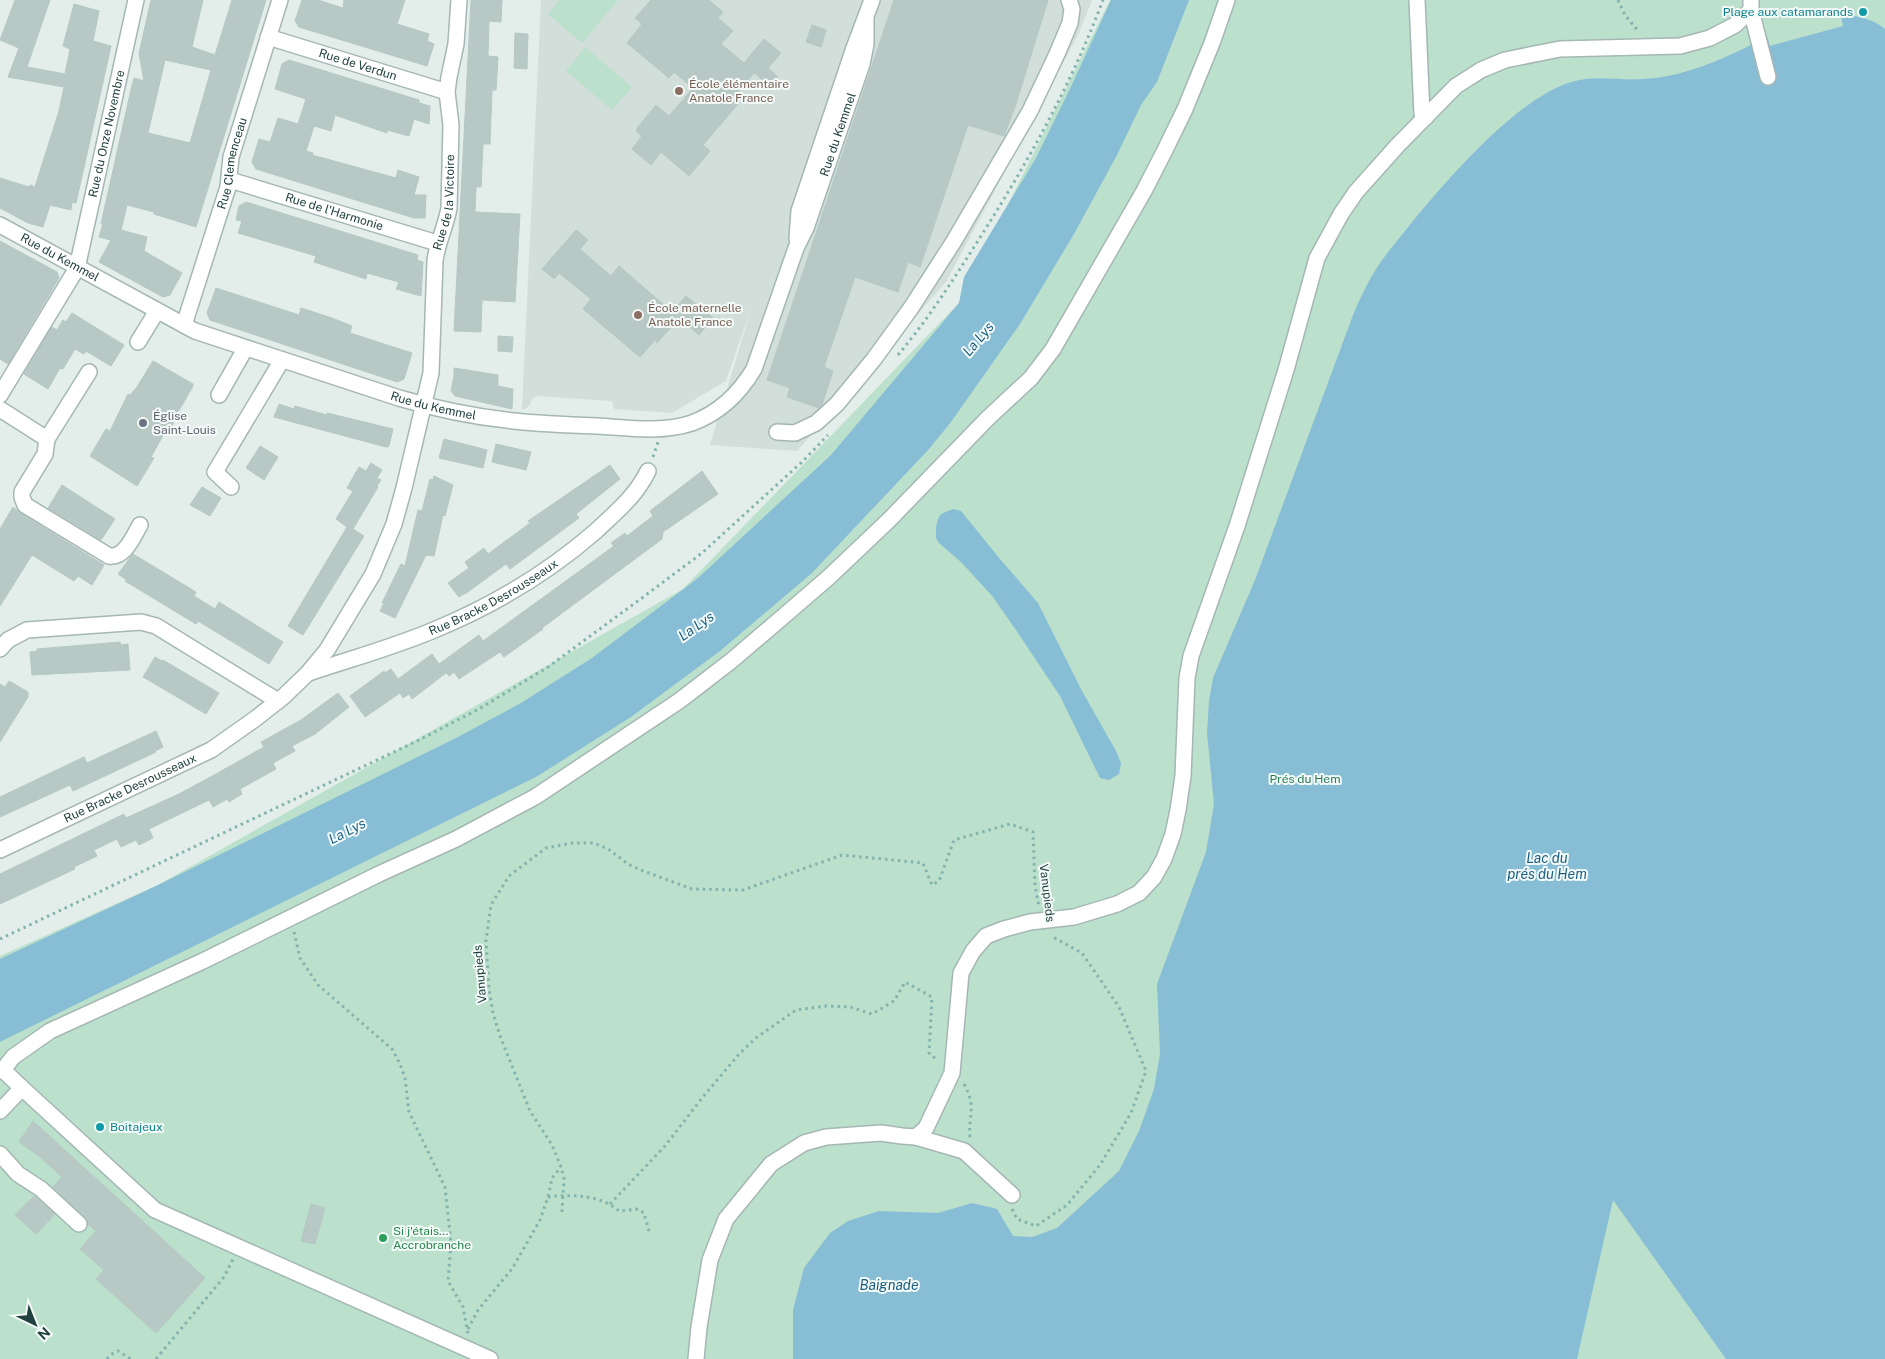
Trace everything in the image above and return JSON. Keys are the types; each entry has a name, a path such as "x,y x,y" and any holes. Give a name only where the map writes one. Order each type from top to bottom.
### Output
{"street":[{"name":"Rue du Onze Novembre","path":"0,395 78,268 136,0"},
{"name":"Rue Clemenceau","path":"184,325 230,180 230,157 280,0"},
{"name":"Rue de la Victoire","path":"424,405 431,373 437,243 449,208 451,125 447,92 448,77 456,44 459,0"},
{"name":"Rue du Kemmel","path":"0,225 157,311 205,335 424,405 514,421 660,429 686,424 707,416 723,406 747,382 758,358 796,248 806,228 862,64 866,44 866,19 872,0"},
{"path":"777,432 795,433 816,423 837,404 874,359 911,308 954,241 1030,110 1070,23 1072,9 1069,0"},
{"path":"490,1359 155,1210 1,1071 13,1057 50,1032 456,839 535,797 679,701 732,661 829,576 889,520 988,418 1030,378 1053,349 1144,191 1185,110 1212,44 1227,0"},
{"path":"1417,0 1422,114 1426,117"},
{"path":"916,1137 926,1128 952,1073 961,973 969,958 986,936 1004,929 1041,921 1074,917 1117,904 1139,893 1154,877 1164,859 1173,834 1183,776 1188,678 1191,656 1237,526 1286,370 1317,258 1340,214 1356,192 1456,86 1481,70 1505,60 1560,49 1680,46 1710,38 1735,25 1751,5"},
{"path":"1751,5 1768,78"},
{"name":"Rue de Verdun","path":"268,37 447,92"},
{"name":"Rue de l'Harmonie","path":"230,180 437,243"},
{"path":"138,342 157,311"},
{"path":"219,395 245,349"},
{"path":"231,487 215,472 282,360"},
{"path":"89,372 47,439 45,454 22,492 22,496 25,505 109,556 116,556 124,551 140,525"},
{"name":"Rue Bracke Desrousseaux","path":"0,850 198,757 228,739 278,701 307,674 338,635 382,556 394,524 424,405"},
{"path":"0,409 47,439"},
{"name":"Rue Bracke Desrousseaux","path":"307,674 435,630 510,591 559,560 596,531 629,501 641,485 648,471"},
{"path":"0,649 8,640 27,630 141,622 156,626 278,701"},
{"path":"0,1112 22,1088"},
{"path":"696,1359 699,1327 710,1260 726,1219 771,1164 804,1143 826,1137 881,1133 916,1137 964,1151 1012,1195"},
{"path":"0,1154 18,1174 41,1189 79,1224"}],"path":[{"path":"898,355 945,292 1021,173 1075,68 1103,0"},
{"path":"1618,0 1625,15 1650,47"},
{"path":"648,471 657,449 660,429"},
{"path":"0,939 417,741 479,709 540,672 702,553 803,461 830,432"},
{"name":"Vanupieds","path":"562,1212 564,1178 561,1167 552,1145 530,1112 493,1013 489,989 486,941 491,905 509,876 546,848 572,843 594,843 608,848 628,864 638,869 692,889 743,890 842,855 923,863 932,885 939,881 954,840 1010,824 1033,832 1035,886 1043,928 1051,936 1082,953 1119,1007 1146,1071 1131,1113 1100,1165 1067,1205 1036,1226 1017,1219 999,1183"},
{"path":"292,916 300,958 318,985 392,1049 400,1064 405,1078 409,1112 446,1187 451,1243 448,1281 463,1308 471,1351"},
{"path":"610,1204 665,1146 702,1098 740,1053 756,1038 796,1010 826,1006 850,1007 872,1014 894,1000 905,982 932,997 929,1053 962,1081 969,1093 973,1109 969,1126 970,1141"},
{"path":"467,1330 478,1310 512,1269 540,1220 552,1178 561,1167"},
{"path":"548,1197 564,1195 589,1198 610,1204 619,1211 638,1209 642,1211 649,1231"},
{"path":"156,1359 224,1277 238,1247"},
{"path":"108,1359 110,1355 118,1351 131,1359"}],"shaded area":[{"path":"541,0 1092,0 1079,33 946,282 797,451 710,445 753,303 726,381 672,413 614,409 612,401 537,396 531,400 530,405 522,409"}],"green space":[{"path":"560,0 618,0 582,43 548,14"},
{"name":"Prés du Hem","path":"1110,0 1885,0 1885,1359 0,1359 0,956 158,885 683,589 959,303"},
{"path":"585,47 632,87 612,110 566,71"}],"water":[{"name":"La Lys","path":"1111,0 1189,0 1157,82 1141,105 1117,155 1074,234 1020,324 951,422 929,449 812,573 720,651 631,717 536,777 0,1042 0,959 158,885 456,738 521,703 592,658 698,578 831,455 959,303 964,277 1036,158"},
{"name":"Lac du prés du Hem","path":"1841,15 1864,18 1885,29 1885,1359 1726,1359 1613,1200 1577,1359 793,1359 793,1310 804,1268 830,1233 848,1221 879,1211 938,1213 972,1203 997,1209 1013,1236 1032,1237 1057,1228 1119,1171 1139,1131 1154,1089 1160,1054 1157,984 1206,852 1214,804 1207,733 1213,678 1255,580 1353,315 1370,279 1390,249 1424,207 1485,142 1531,103 1553,89 1584,79 1643,79 1685,72 1725,57 1751,45 1750,41 1767,36 1770,46 1843,26"},
{"path":"953,509 961,511 1038,603 1082,691 1116,751 1121,763 1119,774 1109,780 1100,778 1060,696 1020,636 993,597 962,563 939,543 936,538 938,519 941,514"}],"building":[{"path":"15,0 50,0 27,67 65,74 70,49 63,46 74,4 99,11 93,41 111,46 76,203 72,202 71,210 50,205 43,227 28,223 0,208 0,178 35,187 59,111 64,87 8,77 19,48 0,40"},
{"path":"151,0 203,0 192,47 215,55 232,0 266,0 196,227 154,214 154,212 127,205 121,230 147,237 144,251 182,273 170,295 163,297 99,262 111,240 99,237 132,85 134,78 144,81 139,53","holes":["165,60 211,70 190,143 148,133"]},
{"path":"302,0 318,0 343,8 344,0 405,0 397,24 429,34 427,41 434,44 427,66 299,27 295,21"},
{"path":"471,0 502,0 501,22 489,21 488,56 498,57 496,90 492,90 490,144 483,144 481,187 476,187 475,212 520,214 515,302 482,300 481,332 454,331"},
{"path":"651,0 709,0 723,12 718,18 733,31 721,44 744,63 764,39 781,53 768,68 778,77 770,86 754,73 732,99 738,104 703,145 710,151 689,176 661,152 651,165 632,149 642,136 636,131 638,127 656,105 669,116 693,88 674,72 669,78 627,43 642,24 635,18"},
{"path":"894,0 1048,0 1016,104 1004,136 968,125 920,267 908,262 898,292 855,277 824,367 833,371 822,405 819,408 787,397 790,388 767,380"},
{"path":"812,25 826,30 821,47 806,42"},
{"path":"515,33 528,34 527,69 514,68"},
{"path":"289,60 419,100 419,103 430,106 429,124 414,119 409,136 387,130 387,133 335,115 331,131 314,126 306,151 313,153 312,155 396,178 398,170 419,177 414,195 426,195 425,218 414,218 256,169 252,162 259,139 270,142 278,118 298,124 306,99 275,89 282,64"},
{"path":"246,202 418,255 417,260 423,262 421,296 396,289 399,282 367,273 366,279 314,262 316,256 238,233 242,221 236,220 239,206"},
{"path":"576,230 588,240 580,249 611,276 619,266 672,312 686,296 713,318 699,335 679,318 657,343 655,340 640,357 583,309 591,299 559,273 554,279 542,269"},
{"path":"0,241 57,272 59,278 8,364 0,359"},
{"path":"216,288 299,315 301,308 332,318 352,326 350,333 412,353 404,379 397,382 210,320 207,313"},
{"path":"72,313 124,345 111,366 86,351 84,354 75,349 63,369 60,368 48,389 24,374 52,327 57,330 63,320 66,322"},
{"path":"498,336 513,337 512,352 498,351"},
{"name":"Église Saint-Louis","path":"153,361 193,384 193,386 172,420 174,422 167,434 165,432 151,457 154,458 137,486 90,456 106,429 110,431 128,394 130,395 137,387"},
{"path":"454,368 498,375 498,386 513,389 512,409 455,396 451,391"},
{"path":"279,404 294,409 295,406 393,429 389,446 386,447 274,417"},
{"path":"444,439 487,450 483,468 439,458"},
{"path":"496,444 531,452 526,470 492,462"},
{"path":"260,446 278,457 264,480 246,468"},
{"path":"371,463 382,470 377,478 381,480 353,529 364,536 303,635 288,626 347,527 336,519 353,491 347,488 359,467 366,471"},
{"path":"610,465 620,479 576,514 579,518 510,569 506,564 459,597 448,583 469,568 465,562 484,548 488,554 530,523 528,521"},
{"path":"702,471 718,494 663,532 662,539 504,657 500,652 459,679 454,672 449,676 444,670 446,673 412,699 409,694 403,698 400,693 365,717 350,696 384,671 385,673 391,669 398,679 432,654 439,664 479,635 483,641 614,546 611,543 625,533 627,536 653,516 650,511"},
{"path":"434,476 453,485 445,516 443,515 434,556 426,555 395,618 380,611 384,603 382,603 401,564 405,566 418,510 422,511 430,479 433,480"},
{"path":"62,485 115,519 101,540 48,508"},
{"path":"202,487 221,498 210,516 190,505"},
{"path":"13,507 104,565 92,585 78,576 74,581 32,555 0,606 0,529"},
{"path":"133,554 196,592 194,596 215,609 219,602 283,642 269,664 198,621 196,624 125,581 127,580 118,574"},
{"path":"120,642 121,645 128,644 130,670 32,675 30,652 37,651 37,649"},
{"path":"155,657 219,693 206,714 143,677"},
{"path":"9,681 28,692 28,697 0,742 0,684 5,687"},
{"path":"338,693 349,707 315,734 292,746 295,751 273,763 276,769 240,789 242,794 229,802 227,799 213,807 209,800 149,829 153,838 139,845 136,840 121,847 117,839 94,850 97,856 74,867 75,869 0,904 0,874 124,814 126,818 179,794 264,747 261,742 301,720"},
{"path":"156,731 163,747 156,752 73,791 70,785 0,817 0,797 84,757 87,763"},
{"path":"33,1121 205,1278 156,1333 96,1279 104,1270 80,1249 96,1231 88,1224 85,1217 53,1187 62,1177 39,1156 19,1142"},
{"path":"34,1196 55,1214 36,1234 15,1215"},
{"path":"311,1204 325,1208 315,1244 301,1241"}],"place":[{"name":"Plage aux catamarands","path":"1863,12"},
{"name":"École élémentaire Anatole France","path":"679,91"},
{"name":"École maternelle Anatole France","path":"638,315"},
{"name":"Église Saint-Louis","path":"143,423"},
{"name":"Boitajeux","path":"100,1127"},
{"name":"Si j'étais... Accrobranche","path":"383,1238"}],"water label":[{"name":"Baignade","path":"889,1285"}]}
